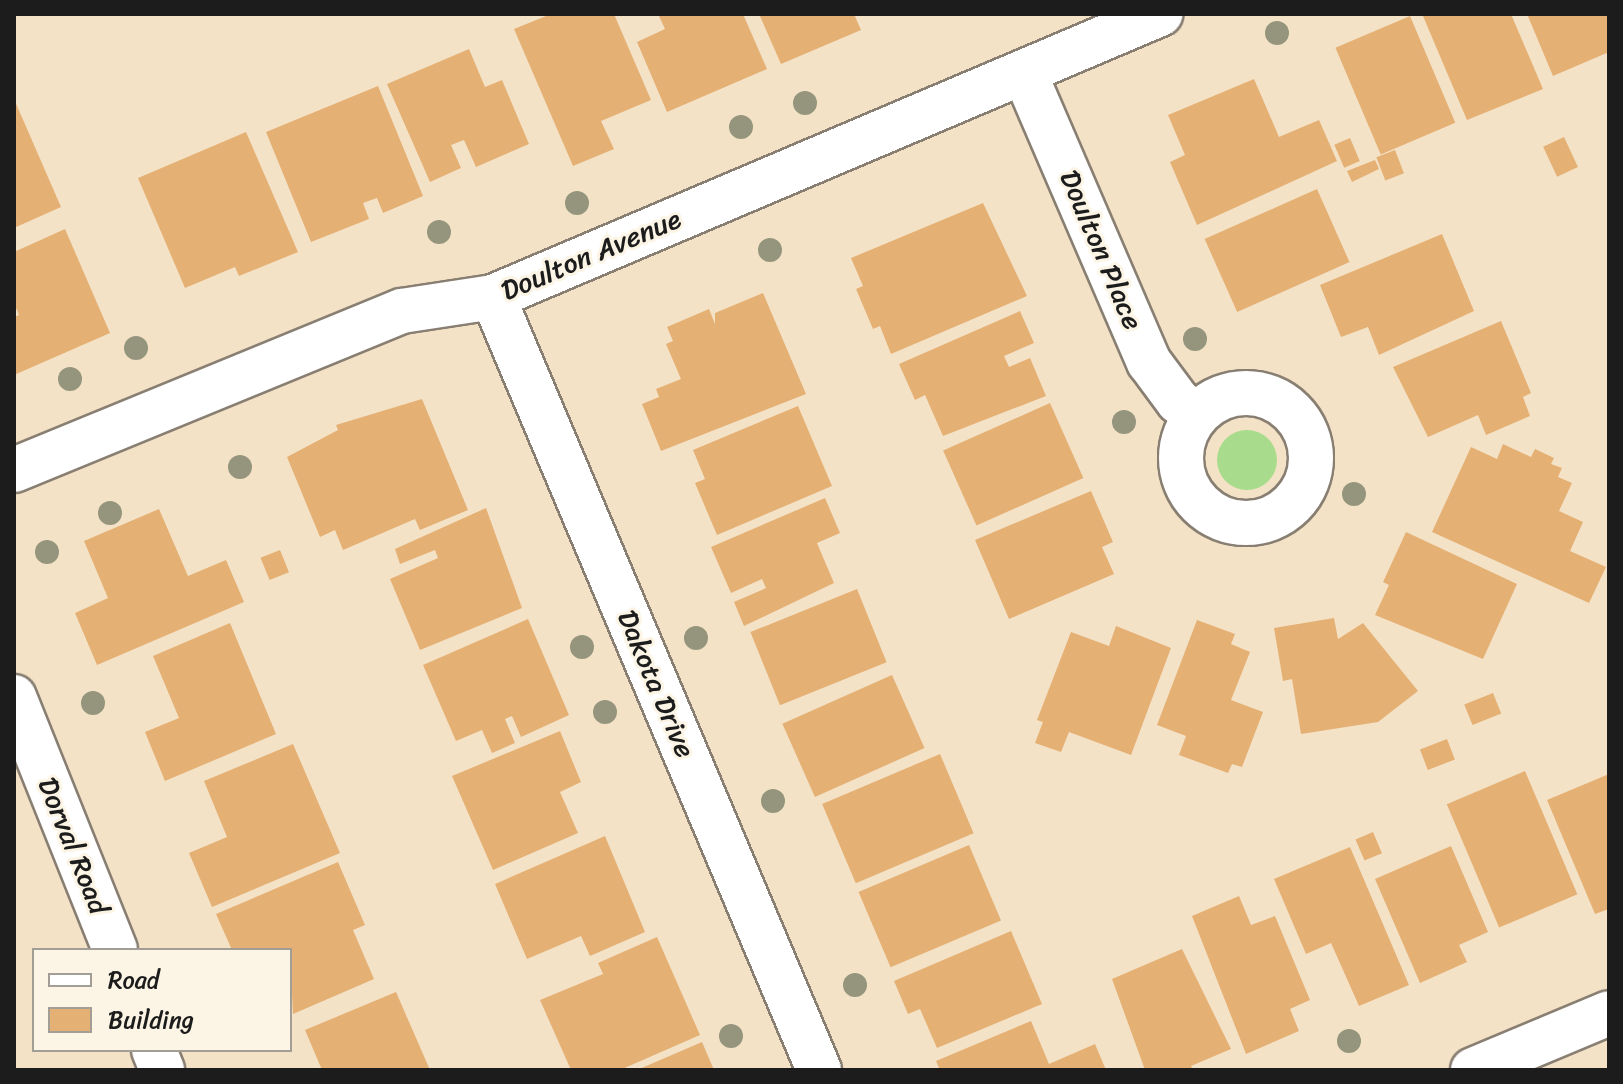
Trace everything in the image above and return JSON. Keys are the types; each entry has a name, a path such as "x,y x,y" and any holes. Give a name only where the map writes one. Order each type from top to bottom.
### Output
{"street":[{"name":"Doulton Avenue","path":"14,470 402,311 493,297 1160,14"},
{"name":"Doulton Place","path":"1024,72 1149,362 1178,401 1196,415"},
{"name":"Dakota Drive","path":"493,297 819,1070"},
{"name":"Dorval Road","path":"14,697 114,948"},
{"path":"1473,1070 1609,1013"}],"green space":[{"path":"1247,430 1259,432 1268,439 1275,448 1275,472 1268,481 1259,488 1247,490 1235,488 1226,481 1219,472 1217,460 1219,448 1226,439 1235,432"}],"building":[{"path":"551,14 614,14 651,100 601,121 614,149 573,166 514,29"},
{"path":"658,14 743,14 767,69 667,112 637,42 665,29"},
{"path":"759,14 854,14 861,30 781,64"},
{"path":"1511,14 1543,89 1467,120 1423,16"},
{"path":"1527,14 1609,14 1609,52 1553,76"},
{"path":"1410,16 1455,123 1381,154 1335,48"},
{"path":"469,49 485,87 502,80 529,144 476,167 464,140 451,145 461,168 430,182 387,84"},
{"path":"1254,79 1279,137 1319,120 1337,161 1197,225 1170,162 1185,155 1168,115"},
{"path":"378,86 423,196 383,213 377,198 363,203 369,219 311,242 266,132"},
{"path":"14,99 61,207 14,228"},
{"path":"246,132 298,252 239,276 235,267 185,288 138,178"},
{"path":"1564,137 1578,167 1557,177 1543,147"},
{"path":"1350,138 1360,161 1344,168 1334,145"},
{"path":"1395,150 1404,173 1385,181 1376,157"},
{"path":"1375,160 1379,169 1352,182 1347,171"},
{"path":"1317,189 1350,262 1237,312 1205,239"},
{"path":"983,203 1027,296 891,354 880,326 873,329 856,289 863,286 851,258"},
{"path":"65,229 110,333 14,375 14,317 19,315 14,303 14,252"},
{"path":"1442,234 1474,311 1379,355 1368,327 1341,337 1320,285"},
{"path":"763,293 806,394 661,451 642,404 659,397 656,389 681,379 666,344 673,341 667,327 709,309 715,324 715,313"},
{"path":"1020,311 1034,343 1004,356 1009,367 1030,358 1046,396 943,436 925,395 915,400 899,364"},
{"path":"1501,321 1531,393 1523,397 1530,416 1486,435 1478,415 1428,437 1393,367"},
{"path":"422,399 468,510 420,530 415,519 343,550 335,530 320,537 287,457 338,430 336,425"},
{"path":"1050,403 1083,478 976,525 943,451"},
{"path":"798,406 832,486 717,535 695,483 705,479 693,450"},
{"path":"1503,444 1531,457 1535,449 1554,458 1551,464 1562,468 1558,477 1572,483 1559,511 1583,522 1570,551 1606,567 1589,603 1432,532 1471,447 1497,459"},
{"path":"1091,491 1113,542 1102,547 1114,574 1009,619 975,540"},
{"path":"825,498 840,533 817,543 834,583 744,626 734,602 766,588 762,579 731,593 711,547"},
{"path":"486,508 522,608 420,650 390,579 438,558 435,550 400,564 395,549"},
{"path":"159,509 188,576 226,560 244,602 97,665 75,613 108,598 84,541"},
{"path":"1406,532 1517,584 1483,659 1375,615 1389,585 1383,582"},
{"path":"280,550 289,572 270,580 261,558"},
{"path":"857,589 887,662 780,705 750,632"},
{"path":"1334,618 1338,639 1363,623 1418,691 1378,722 1301,734 1292,679 1283,681 1274,628"},
{"path":"528,619 569,715 521,737 512,716 505,719 515,743 492,753 482,730 456,741 423,665"},
{"path":"1197,620 1235,634 1231,644 1250,652 1231,700 1263,712 1242,767 1232,764 1228,773 1179,755 1186,736 1157,725"},
{"path":"230,623 276,734 165,781 145,732 179,718 153,656"},
{"path":"1116,626 1171,648 1131,755 1069,732 1061,752 1035,743 1043,722 1037,720 1071,632 1109,646"},
{"path":"892,675 925,748 815,797 782,724"},
{"path":"1493,693 1501,713 1472,725 1464,705"},
{"path":"560,731 581,782 560,792 578,833 493,870 452,776"},
{"path":"1447,739 1455,760 1428,770 1420,749"},
{"path":"293,744 340,853 212,907 189,853 227,837 204,781"},
{"path":"940,754 974,833 856,883 822,804"},
{"path":"1525,771 1577,894 1499,928 1447,804"},
{"path":"1609,774 1609,909 1595,914 1547,800"},
{"path":"1373,832 1382,853 1364,861 1356,839"},
{"path":"605,836 645,932 590,956 581,936 527,959 495,884"},
{"path":"969,845 1001,920 891,967 859,892"},
{"path":"1451,846 1488,932 1459,945 1467,962 1420,983 1375,879"},
{"path":"1350,847 1409,985 1359,1006 1331,943 1306,954 1274,879"},
{"path":"338,862 365,925 353,930 374,979 293,1014 292,948 231,948 216,914"},
{"path":"1239,896 1251,925 1275,916 1310,1000 1290,1009 1299,1031 1246,1054 1192,916"},
{"path":"1011,931 1042,1004 937,1048 920,1009 908,1014 894,981"},
{"path":"657,937 700,1035 620,1070 571,1070 540,1000 603,974 598,963"},
{"path":"1182,949 1231,1049 1191,1066 1193,1070 1145,1070 1112,979"},
{"path":"396,992 430,1070 322,1070 305,1030"},
{"path":"1031,1021 1049,1064 1095,1044 1106,1070 940,1070 936,1061"},
{"path":"702,1042 714,1070 637,1070"}]}
